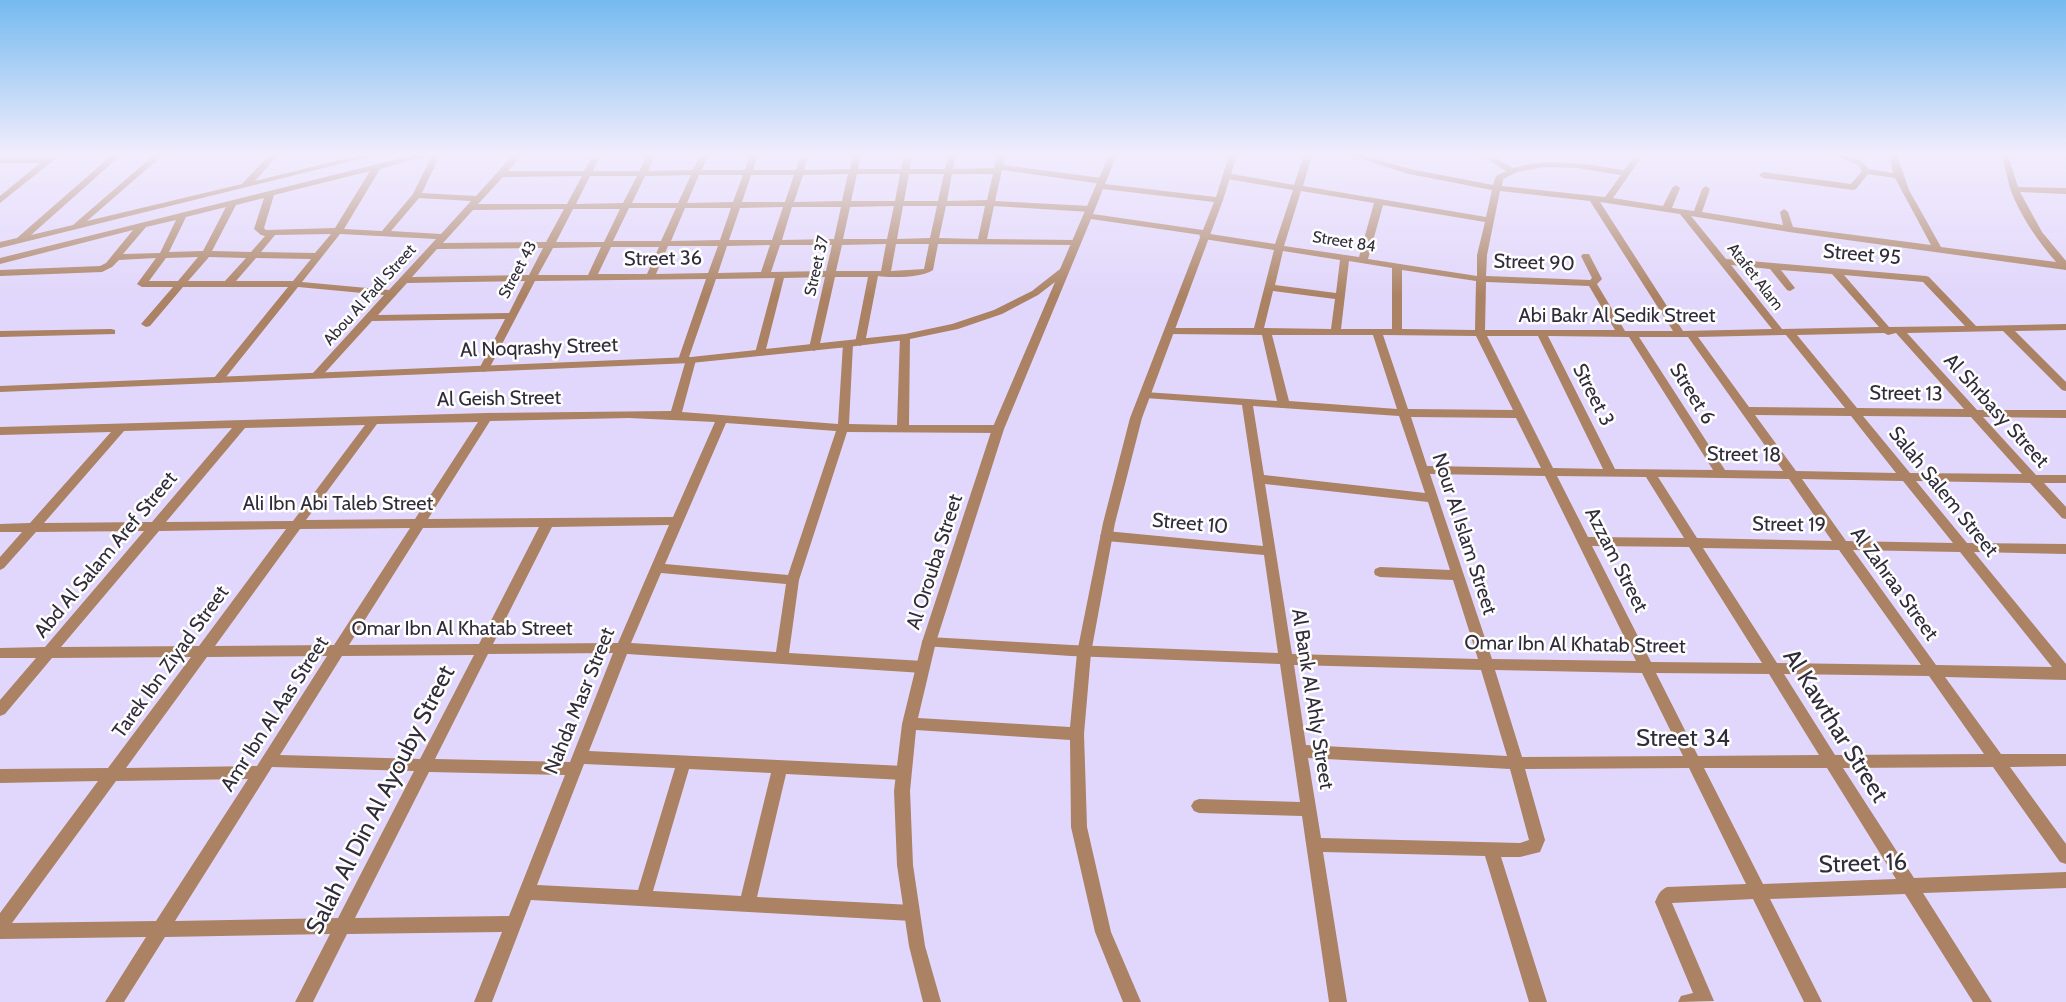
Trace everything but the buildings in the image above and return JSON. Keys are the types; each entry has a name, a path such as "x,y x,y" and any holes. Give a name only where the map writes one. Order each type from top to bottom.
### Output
{"street":[{"path":"19,241 64,202"},
{"path":"74,228 105,202"},
{"path":"0,245 183,202"},
{"path":"0,261 241,202"},
{"path":"268,202 260,229 264,233 338,231 443,237"},
{"path":"218,380 338,231 356,202"},
{"path":"384,234 411,202"},
{"name":"Street 84","path":"465,202 570,206 990,204 1089,213 1279,248 1480,279"},
{"name":"Street 43","path":"484,369 530,278 572,202"},
{"path":"591,278 628,202"},
{"path":"650,277 684,202"},
{"path":"676,415 687,360 737,202"},
{"path":"765,276 789,202"},
{"name":"Al Orouba Street","path":"932,1002 917,946 905,865 904,773 909,724 930,642 999,429 1093,202"},
{"path":"1132,1002 1102,932 1079,827 1077,734 1084,653 1106,536 1136,418 1204,234 1218,202"},
{"path":"1284,405 1262,332 1269,287 1294,202"},
{"path":"1364,261 1379,202 1489,220"},
{"name":"Azzam Street","path":"1492,202 1480,279 1480,333 1648,666 1813,1002"},
{"name":"Al Zahraa Street","path":"1596,202 1686,334 1746,411 2066,857"},
{"path":"1617,202 1790,229 2065,266"},
{"path":"1666,210 1670,202"},
{"path":"1697,214 1701,202"},
{"path":"1911,202 1938,249"},
{"path":"2021,202 2041,236 2065,266"},
{"name":"Abou Al Fadl Street","path":"317,375 474,203"},
{"path":"146,324 206,254 232,204"},
{"name":"Street 37","path":"814,348 846,204"},
{"path":"885,275 898,204"},
{"path":"934,241 942,204"},
{"path":"982,241 990,204"},
{"name":"Atafet Alam","path":"1683,212 1785,333"},
{"path":"1784,212 1790,229"},
{"path":"182,216 163,256 142,284 296,284 392,293"},
{"path":"0,273 102,269 116,258 143,225"},
{"path":"228,284 272,233"},
{"path":"435,246 891,241 1075,243"},
{"name":"Street 36","path":"404,280 923,273 928,270 934,241"},
{"path":"116,258 206,254 318,256"},
{"name":"Street 90","path":"1480,279 1592,283 1596,279 1586,256"},
{"path":"1336,332 1345,258"},
{"name":"Street 95","path":"1725,262 1926,279 1975,330"},
{"path":"1397,266 1397,333"},
{"path":"1773,266 1790,288"},
{"name":"Al Noqrashy Street","path":"0,389 687,360 854,344 954,327 998,312 1035,293 1063,271"},
{"name":"Al Shrbasy Street","path":"1835,271 1974,413 2066,515"},
{"path":"782,658 793,579 843,428 854,344 873,275"},
{"path":"760,353 780,276"},
{"name":"Street 6","path":"1592,283 1721,474"},
{"path":"1269,287 1341,297"},
{"path":"369,318 511,316"},
{"name":"Abi Bakr Al Sedik Street","path":"1169,331 1686,334 1894,332 2066,327"},
{"path":"2007,329 2066,388"},
{"path":"2,336 111,332"},
{"name":"Nour Al Islam Street","path":"1314,845 1520,850 1534,848 1537,840 1517,763 1486,663 1377,333"},
{"name":"Street 3","path":"1542,333 1611,472"},
{"name":"Salah Salem Street","path":"1785,333 1906,476 2066,673"},
{"path":"903,428 905,337"},
{"path":"1145,395 1403,413 1521,414"},
{"name":"Al Bank Al Ahly Street","path":"1247,402 1338,1002"},
{"name":"Street 13","path":"1746,411 2066,414"},
{"name":"Al Geish Street","path":"0,431 487,417 676,415 843,428 999,429"},
{"name":"Amr Ibn Al Aas Street","path":"114,1002 487,417"},
{"name":"Nahda Masr Street","path":"483,1002 622,648 722,419"},
{"name":"Tarek Ibn Ziyad Street","path":"0,926 374,420"},
{"name":"Abd Al Salam Aref Street","path":"0,710 242,424"},
{"path":"0,565 121,428"},
{"name":"Street 18","path":"1422,470 2066,478"},
{"name":"Al Kawthar Street","path":"1649,473 1983,1002"},
{"path":"1259,479 1432,498"},
{"name":"Ali Ibn Abi Taleb Street","path":"0,528 677,521"},
{"name":"Salah Al Din Al Ayouby Street","path":"304,1002 548,522"},
{"name":"Street 10","path":"1106,536 1270,551"},
{"name":"Street 19","path":"1584,541 2066,549"},
{"path":"656,568 793,579"},
{"path":"1380,572 1457,575"},
{"name":"Omar Ibn Al Khatab Street","path":"930,642 1084,653 1287,660 2066,673"},
{"name":"Omar Ibn Al Khatab Street","path":"0,653 622,648 923,667"},
{"path":"909,724 1077,734"},
{"name":"Street 34","path":"1300,751 1517,763 2066,760"},
{"path":"643,898 684,762"},
{"path":"0,776 113,774 264,767 684,762 904,773"},
{"path":"747,904 780,767"},
{"path":"1200,806 1309,809"},
{"path":"1491,850 1538,1002"},
{"name":"Street 16","path":"1699,1002 1663,902 1663,898 1667,895 2066,880"},
{"path":"525,892 912,913"},
{"path":"0,931 512,924"}]}
